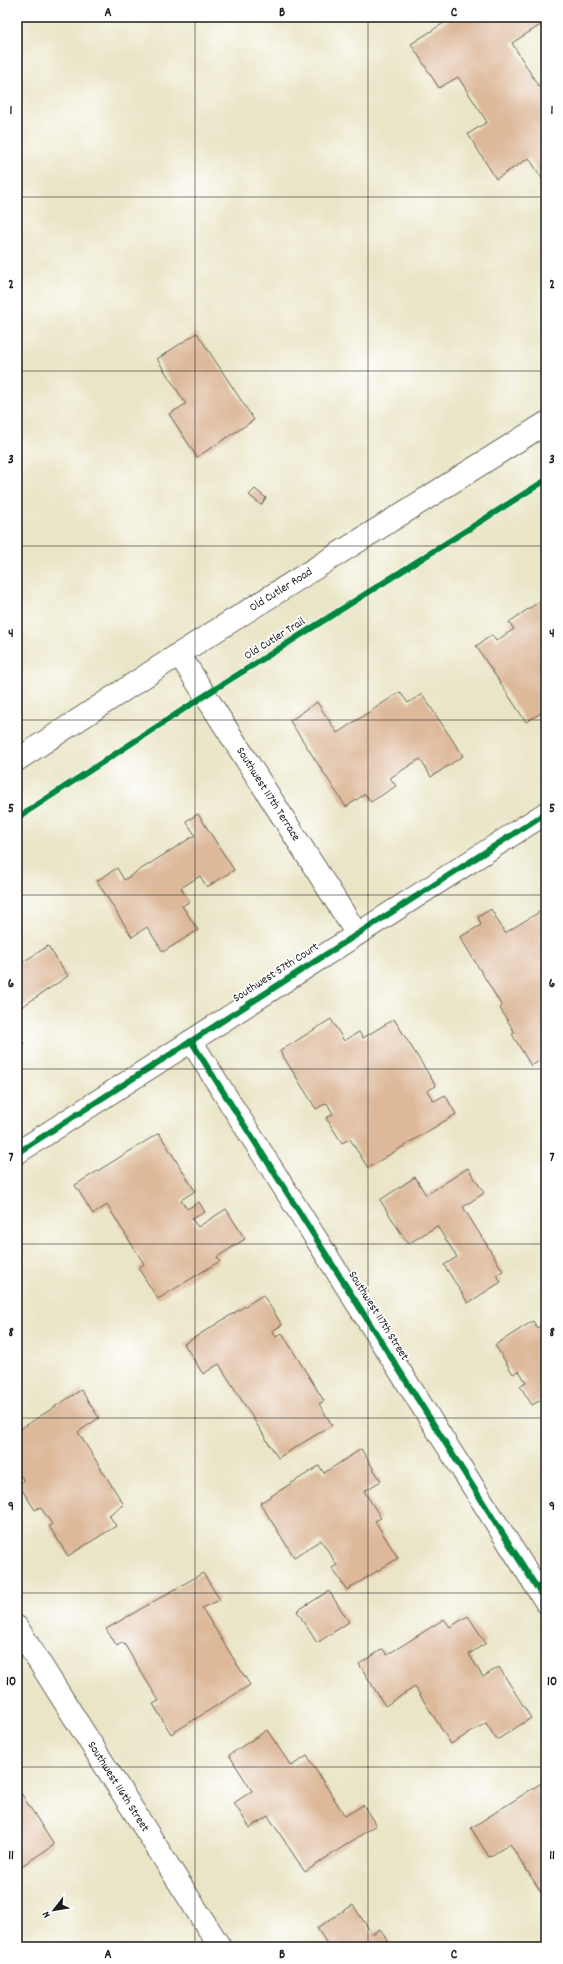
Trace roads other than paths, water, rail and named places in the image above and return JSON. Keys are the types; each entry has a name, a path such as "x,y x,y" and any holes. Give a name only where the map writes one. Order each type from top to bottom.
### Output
{"street":[{"name":"Old Cutler Road","path":"17,760 179,654 546,423"},
{"name":"Southwest 117th Terrace","path":"179,654 357,934"},
{"name":"Southwest 57th Court","path":"17,1153 546,812"},
{"name":"Southwest 117th Street","path":"190,1041 546,1602"},
{"name":"Southwest 116th Street","path":"17,1626 220,1947"}]}
